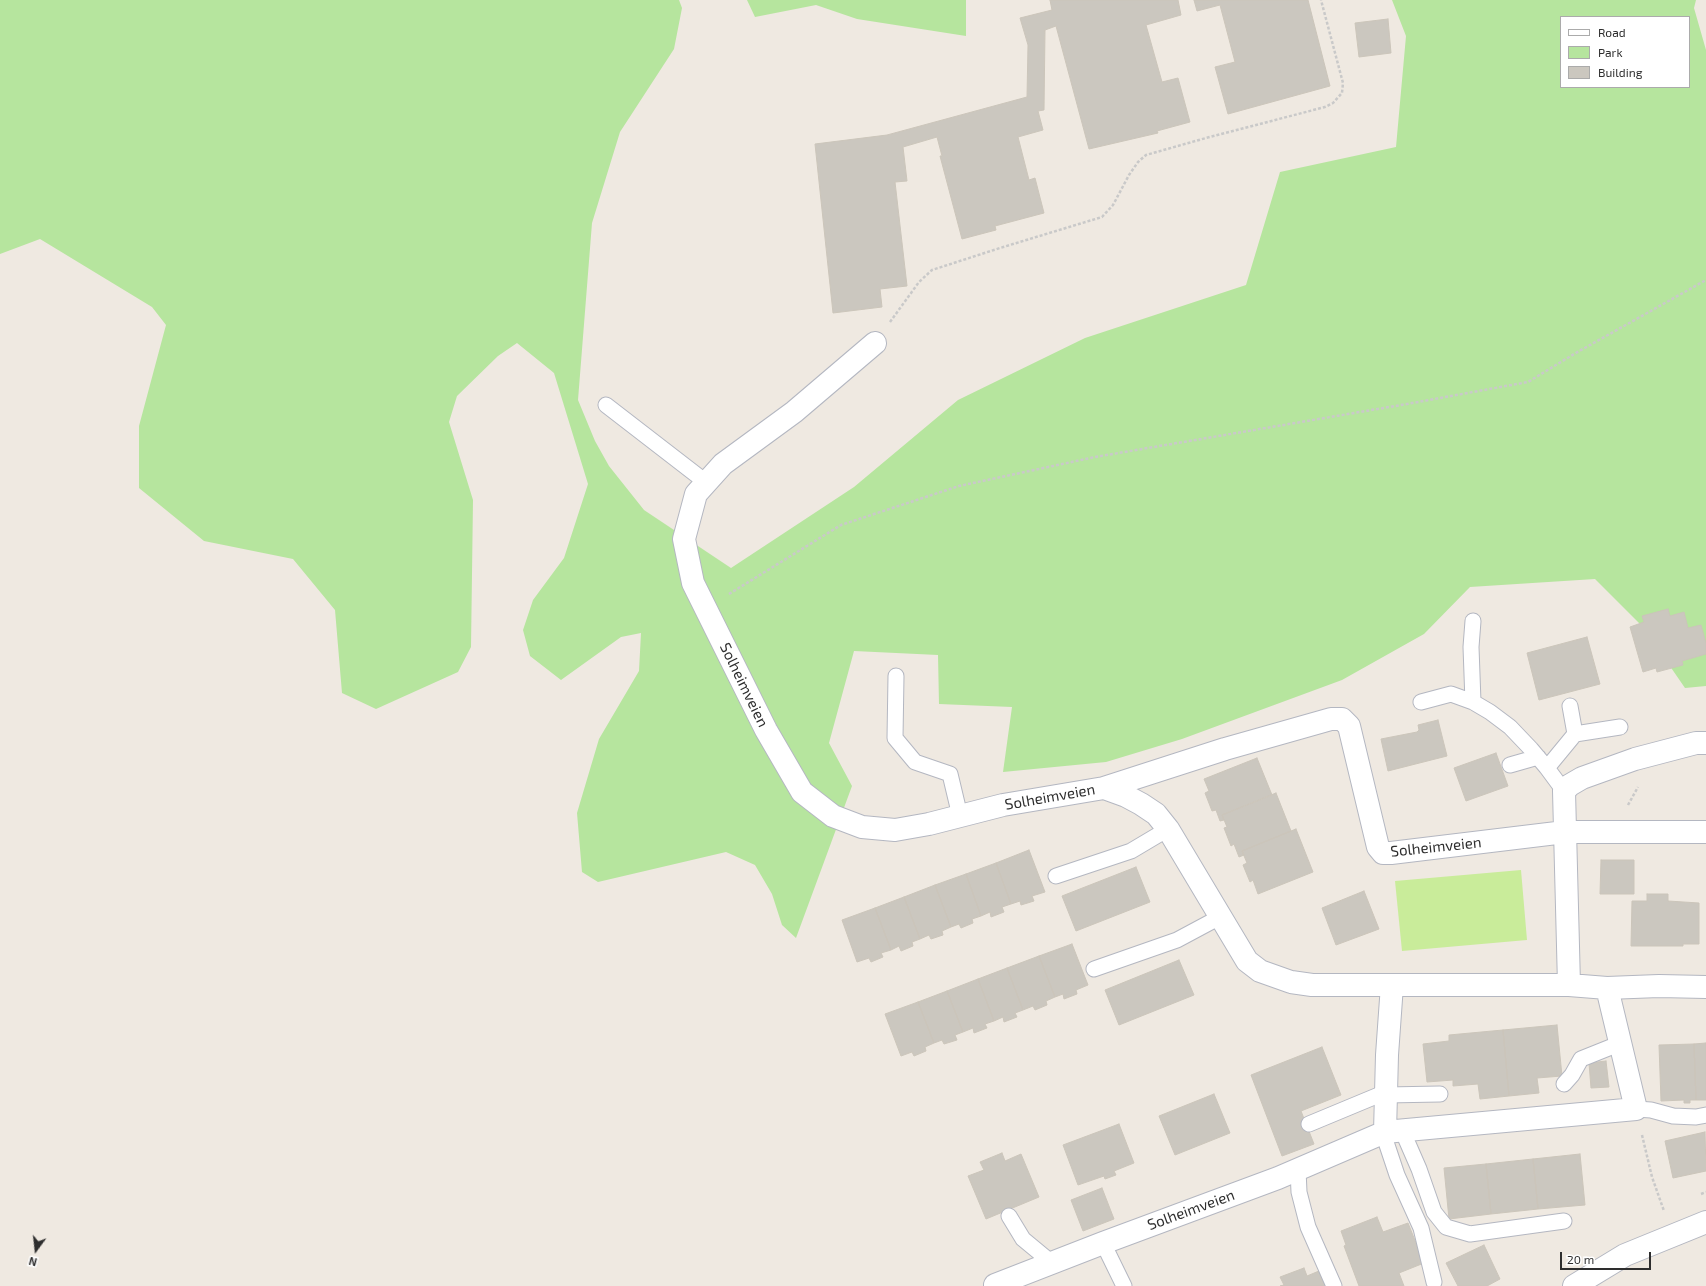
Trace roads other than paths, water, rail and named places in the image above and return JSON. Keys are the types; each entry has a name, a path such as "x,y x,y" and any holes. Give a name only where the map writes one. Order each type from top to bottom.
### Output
{"street":[{"name":"Solheimveien","path":"874,343 794,412 723,464 696,494 684,539 693,583 766,730 802,792 833,816 862,827 895,830 1003,805 1104,788 1225,748 1331,719 1342,719 1349,726 1378,847 1383,853 1565,832 1706,832"},
{"path":"1569,985 1564,791 1570,785 1582,778 1657,753 1696,743 1706,743"},
{"name":"Solheimveien","path":"1104,788 1126,796 1156,814 1168,829 1247,961 1260,971 1274,977 1291,982 1312,985 1569,985 1607,988 1659,986 1706,987"},
{"path":"1390,1132 1386,1093 1392,985"},
{"path":"1607,988 1636,1109"},
{"name":"Solheimveien","path":"995,1285 1298,1170 1390,1132 1636,1109"},
{"path":"1574,1286 1625,1254 1706,1222"}],"lane":[{"path":"606,405 707,482"},
{"path":"1473,621 1471,647 1473,702"},
{"path":"896,676 895,738 915,762 950,774 960,816"},
{"path":"1421,702 1451,694 1473,702 1490,712 1510,727 1543,762 1564,791"},
{"path":"1570,706 1575,734"},
{"path":"1510,765 1543,762 1575,734 1620,727"},
{"path":"1056,876 1131,851 1168,829"},
{"path":"1094,969 1177,940 1220,917"},
{"path":"1564,1084 1572,1075 1581,1059 1620,1043"},
{"path":"1309,1124 1386,1093 1440,1094"},
{"path":"1636,1109 1651,1110 1673,1116 1696,1117 1706,1115"},
{"path":"1390,1132 1419,1169 1434,1212 1446,1227 1470,1234 1564,1221"},
{"path":"1390,1132 1397,1175 1421,1228 1434,1282"},
{"path":"1298,1170 1299,1192 1308,1227 1334,1286"},
{"path":"1009,1216 1024,1239 1052,1263"},
{"path":"1103,1243 1124,1286"}]}
